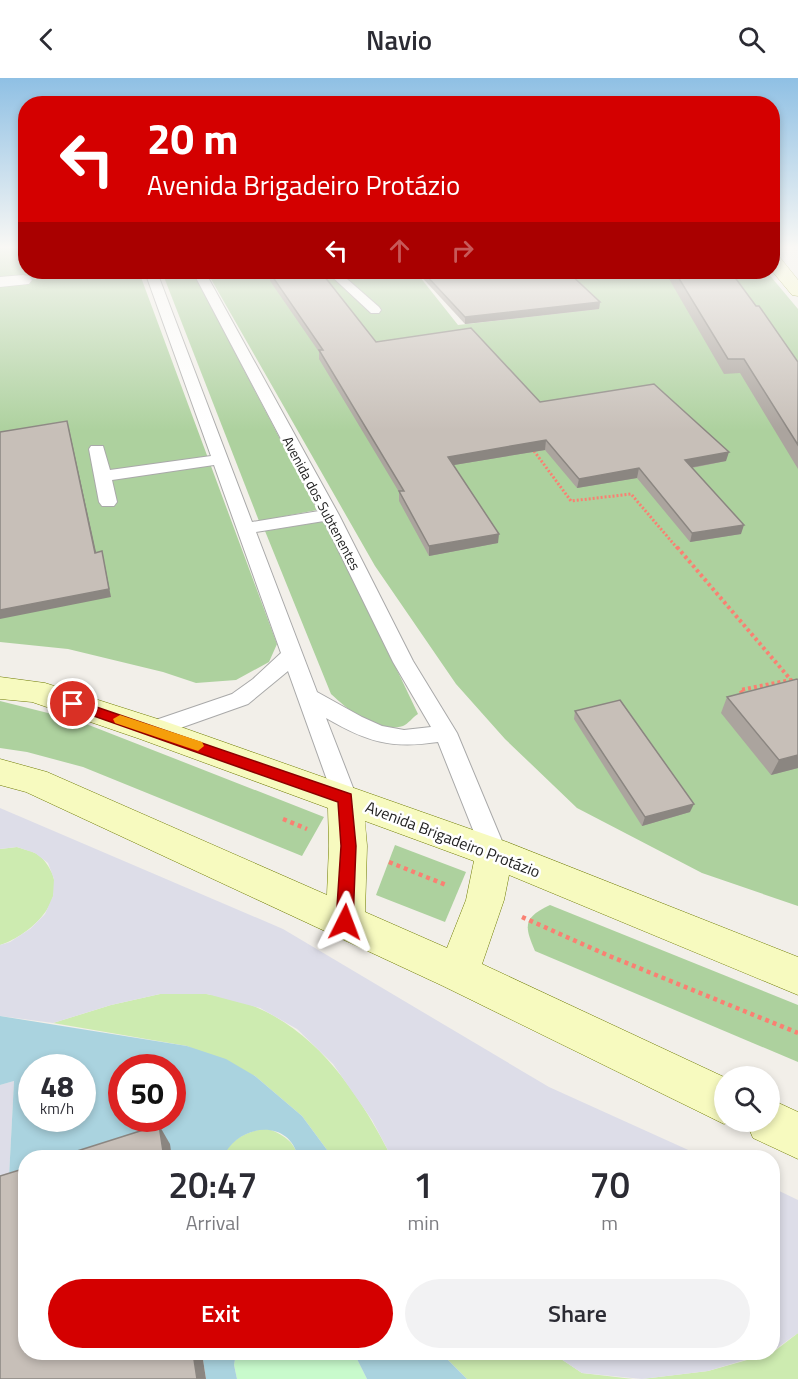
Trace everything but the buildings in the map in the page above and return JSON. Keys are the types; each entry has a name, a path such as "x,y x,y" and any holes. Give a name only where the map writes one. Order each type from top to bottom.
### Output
{"main road":[{"name":"Avenida Brigadeiro Protázio","path":"0,688 34,691 345,798 494,853 798,976"},
{"path":"0,772 35,781 458,973 714,1096"},
{"path":"345,798 348,846 345,922"},
{"path":"458,973 484,900 494,853"},
{"path":"780,1127 798,1136"}],"lane":[{"path":"165,309 345,798"},
{"name":"Avenida dos Subtenentes","path":"219,309 330,515 403,662 446,733 494,853"},
{"path":"97,449 108,502"},
{"path":"104,476 220,459"},
{"path":"246,528 330,515"},
{"path":"152,730 240,699 261,684 292,655"},
{"path":"309,697 380,735 405,738 446,733"}],"path":[{"path":"534,451 572,501 630,494 791,680 740,690 750,705"},
{"path":"282,819 484,900 607,955 798,1033"}],"green space":[{"path":"0,309 153,309 277,644 269,662 236,680 196,683 163,672 68,649 0,642"},
{"path":"176,309 212,309 317,510 259,521"},
{"path":"228,309 445,309 458,325 598,309 798,309 798,906 702,873 577,808 505,739 456,684 375,566"},
{"path":"326,521 418,714 403,726 393,728 373,724 355,714 331,694 265,531"},
{"path":"0,701 76,720 324,817 302,856 83,767 27,752 0,748"},
{"path":"395,845 466,872 445,922 376,895"},
{"path":"17,847 35,853 47,864 55,885 53,897 41,918 21,935 0,945 0,849"},
{"path":"550,905 798,1005 798,1062 535,951 529,935 528,923 530,918"},
{"path":"160,994 206,994 239,1001 269,1013 296,1030 340,1075 359,1101 388,1150 327,1150 302,1116 255,1076 187,1046 53,1023 111,1005"},
{"path":"266,1128 287,1139 295,1150 227,1150 240,1137"},
{"path":"798,1333 798,1379 642,1379 708,1371 747,1360 780,1360 780,1347"},
{"path":"235,1360 358,1360 367,1379 237,1379"},
{"path":"448,1360 562,1360 582,1373 633,1379 467,1379"}],"shaded area":[{"path":"0,808 283,929 549,1087 688,1150 388,1150 372,1120 333,1064 297,1029 260,1008 207,994 160,994 111,1005 53,1023 0,1016 0,945 10,942 30,929 45,914 53,896 54,879 48,863 35,853 17,847 0,849"},
{"path":"14,1081 8,1196 0,1198 0,1085"},
{"path":"780,1191 798,1200 798,1333 780,1346"},
{"path":"562,1360 745,1360 708,1371 642,1379 582,1373"}],"water":[{"path":"0,1016 187,1046 226,1059 255,1076 302,1116 327,1150 295,1150 285,1136 274,1131 262,1130 250,1132 239,1138 228,1150 170,1150 169,1144 150,1150 18,1150 18,1192 8,1196 14,1081 0,1085"},
{"path":"203,1360 235,1360 237,1379 206,1379"},
{"path":"358,1360 448,1360 467,1379 367,1379"}],"slow traffic":[{"path":"120,719 198,746"}],"route":[{"path":"73,704 345,798 348,846 345,922"}]}
